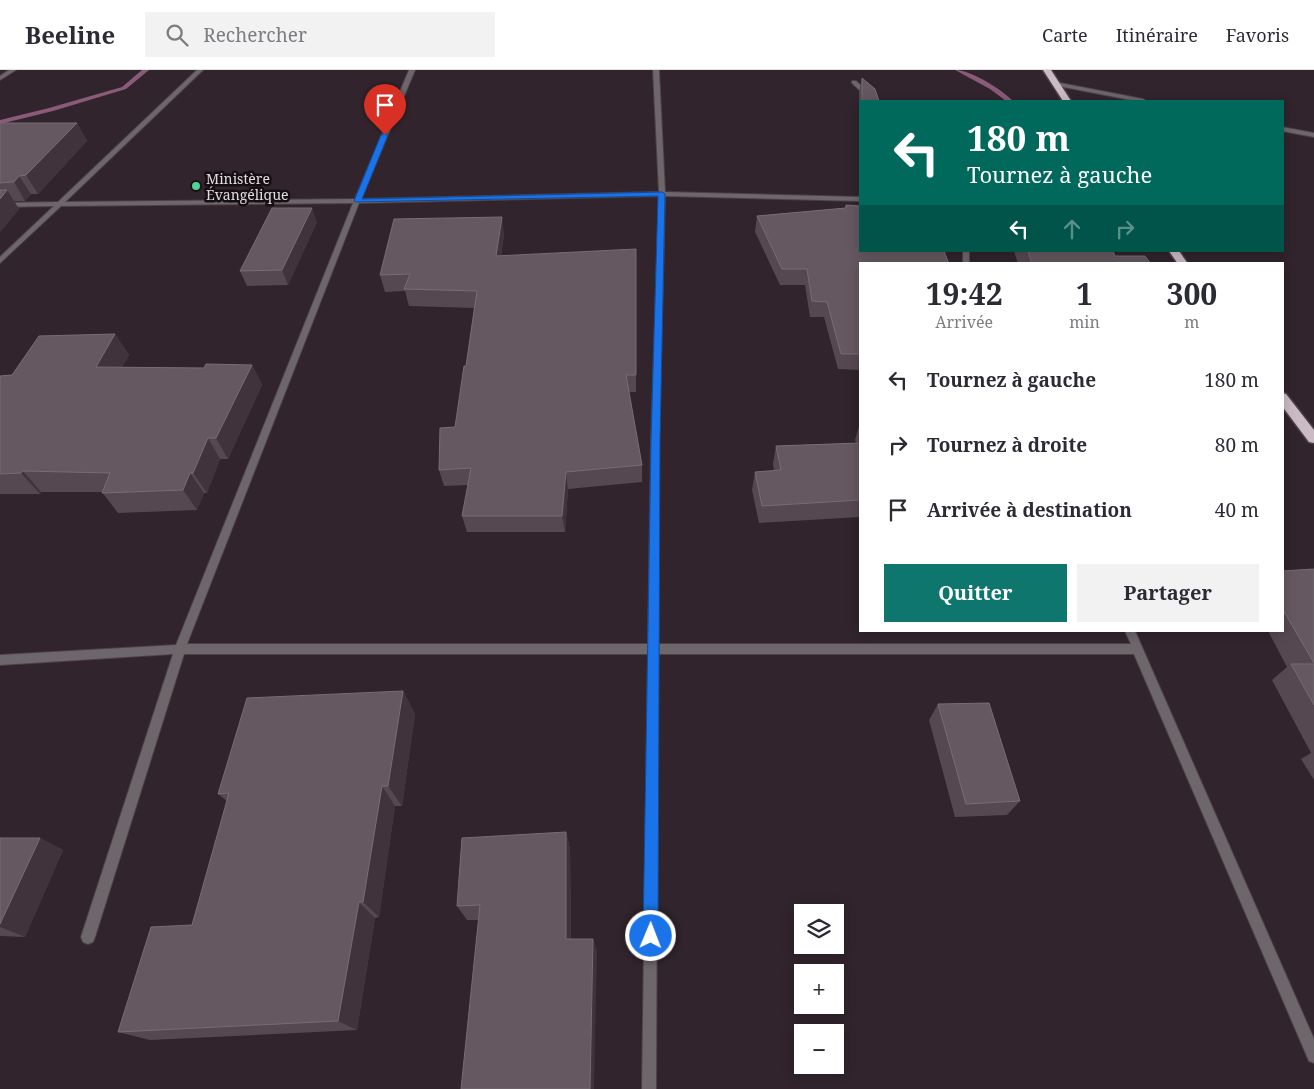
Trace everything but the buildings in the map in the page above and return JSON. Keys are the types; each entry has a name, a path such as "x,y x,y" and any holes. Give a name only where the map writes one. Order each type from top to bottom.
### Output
{"highway":[{"path":"1046,70 1066,100"},
{"path":"1284,400 1314,439"}],"street":[{"path":"0,78 13,70"},
{"path":"0,262 200,70"},
{"path":"88,937 180,649 357,201 412,70"},
{"path":"649,1089 656,442 662,194 656,70"},
{"path":"854,82 873,100"},
{"path":"1055,84 1138,100"},
{"path":"1284,129 1314,135"},
{"path":"0,205 357,201 662,194 859,199"},
{"path":"1130,632 1314,1056"},
{"path":"0,660 180,649 1139,649"}],"waterway":[{"path":"0,122 51,110 124,88 146,70"},
{"path":"958,70 992,88 1009,100"}],"place":[{"name":"Ministère Évangélique","path":"196,186"}],"route":[{"path":"385,135 357,201 662,194 656,442 651,936"}]}
